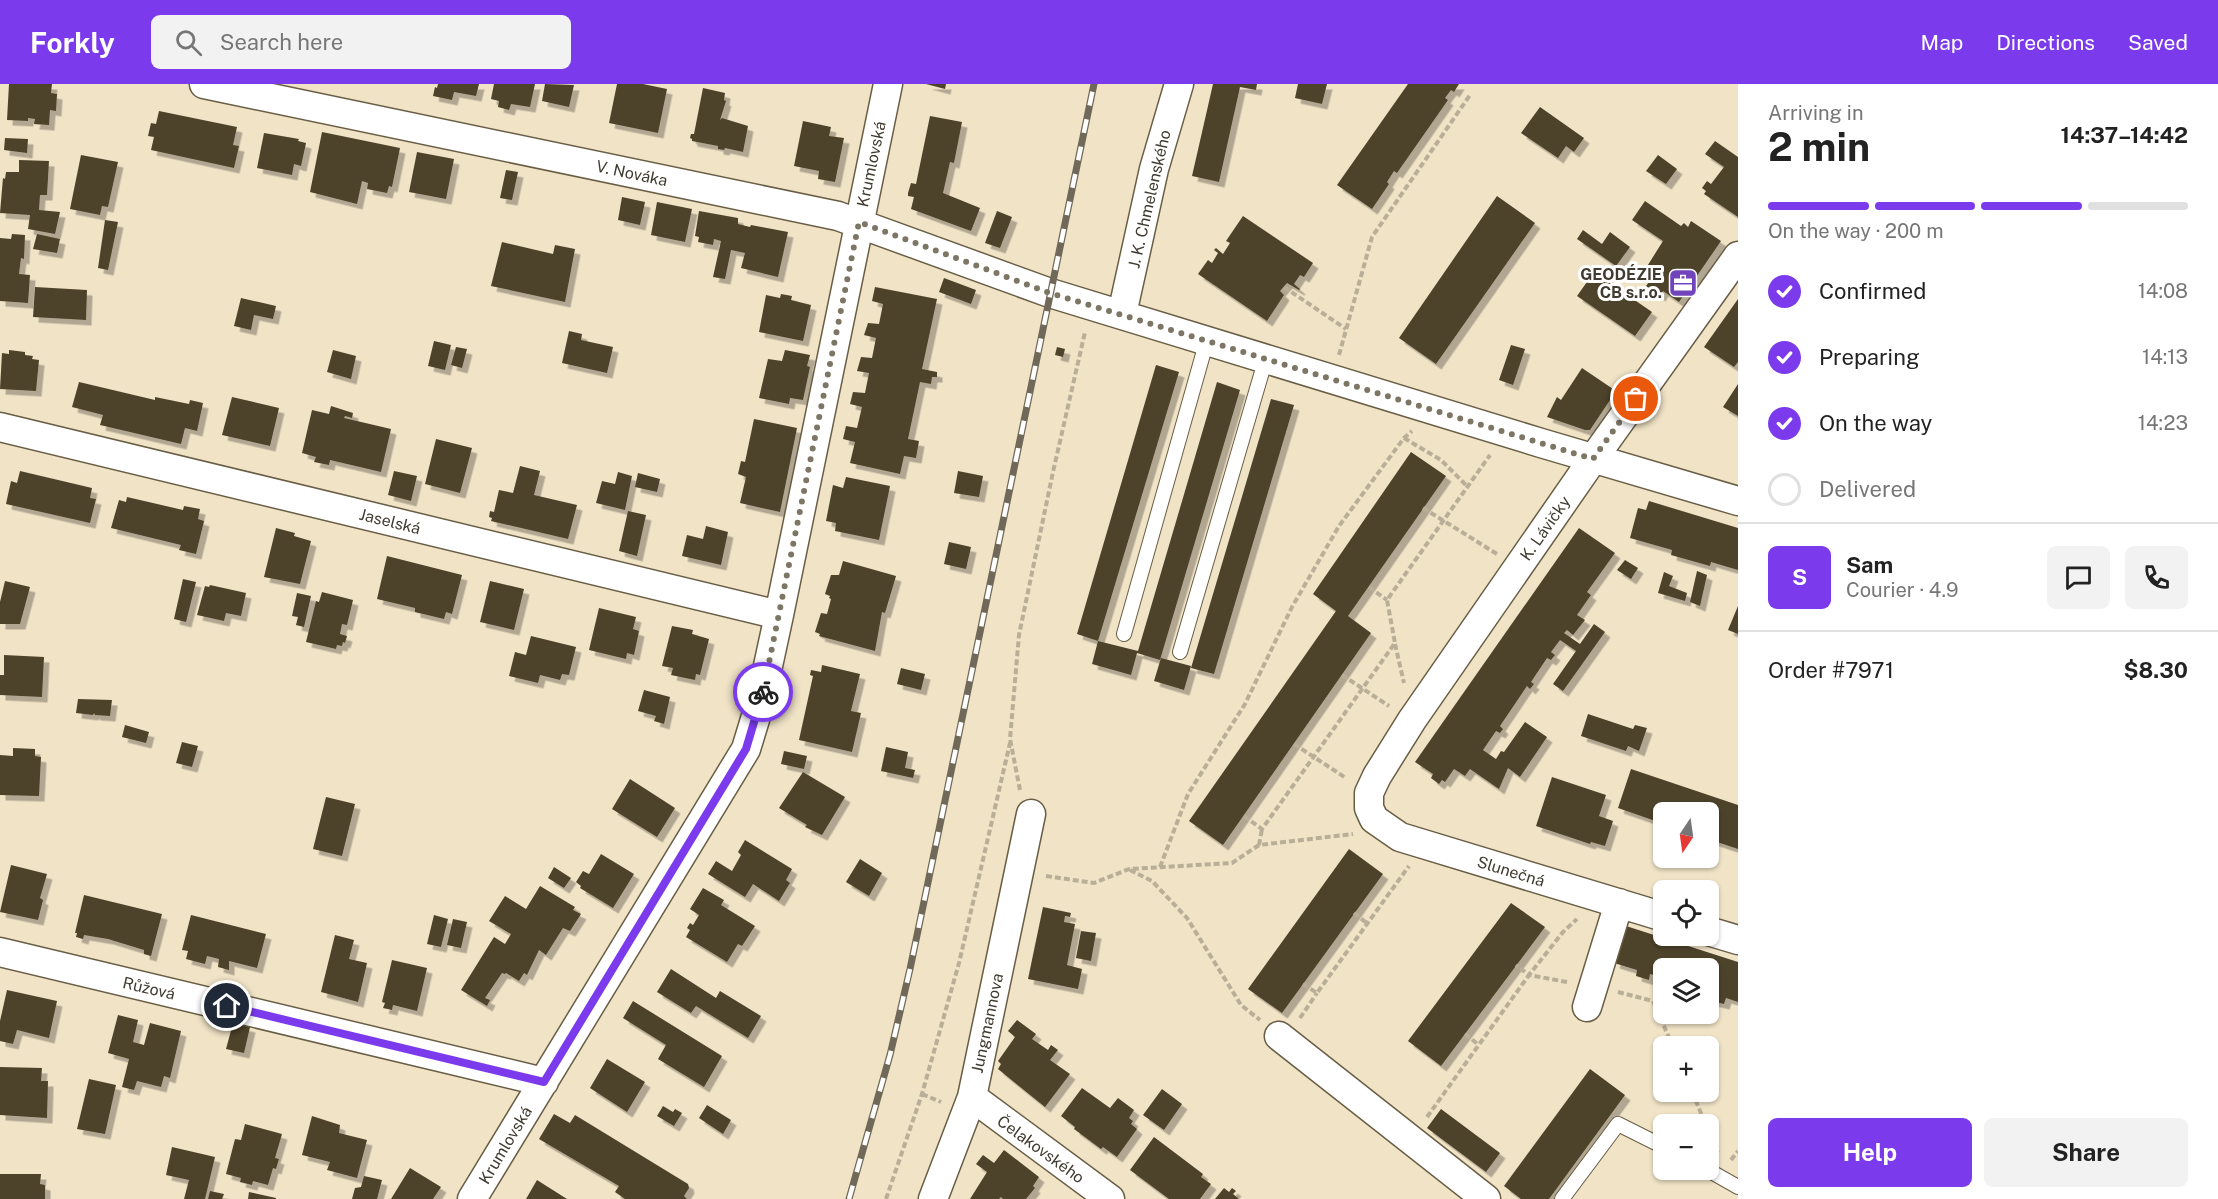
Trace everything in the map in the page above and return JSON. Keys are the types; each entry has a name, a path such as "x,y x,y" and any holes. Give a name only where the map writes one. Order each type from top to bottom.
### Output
{"street":[{"name":"V. Nováka","path":"204,84 838,216 1050,293 1738,501"},
{"name":"Krumlovská","path":"472,1199 746,749 760,703 779,615 888,84"},
{"name":"J. K. Chmelenského","path":"1104,309 1154,170 1179,84"},
{"name":"K. Lávičky","path":"1369,801 1377,776 1412,720 1593,459 1738,256"},
{"name":"Jaselská","path":"0,426 779,615"},
{"name":"Slunečná","path":"1369,801 1374,819 1400,837 1653,914"},
{"name":"Jungmannova","path":"933,1199 972,1097 1018,873 1032,832"},
{"path":"1587,1007 1619,903"},
{"path":"1719,934 1738,940"},
{"name":"Růžová","path":"0,952 544,1082"},
{"path":"1279,1036 1486,1199"},
{"name":"Čelakovského","path":"972,1097 1110,1199"}],"lane":[{"path":"1124,634 1207,340"},
{"path":"1180,652 1266,358"},
{"path":"1562,1199 1618,1124 1653,1142"},
{"path":"1719,1177 1738,1188"}],"path":[{"path":"1332,379 1372,237 1470,95"},
{"path":"1284,288 1346,329"},
{"path":"886,1199 922,1094 959,963 1010,739 1019,635 1053,472 1104,309"},
{"path":"1160,867 1188,794 1245,704 1292,607 1339,526 1404,438 1413,430"},
{"path":"1404,438 1441,460 1468,486"},
{"path":"1387,600 1491,453"},
{"path":"1424,508 1517,568"},
{"path":"1369,586 1387,600 1412,720"},
{"path":"1259,845 1262,829 1395,643"},
{"path":"1342,675 1412,720"},
{"path":"1010,739 1032,832"},
{"path":"1294,744 1369,801"},
{"path":"1244,816 1262,829"},
{"path":"1018,873 1094,883 1129,869 1232,863 1259,845 1356,833"},
{"path":"1303,984 1317,993 1410,866"},
{"path":"1129,869 1152,881 1187,918 1241,1005 1279,1036"},
{"path":"1354,913 1368,924"},
{"path":"1411,1140 1529,975 1516,965"},
{"path":"1465,1034 1479,1045"}],"building":[{"path":"9,84 52,84 51,93 57,94 56,111 50,110 49,125 34,124 35,119 28,118 28,121 7,120"},
{"path":"438,84 479,84 476,96 454,92 452,100 433,96"},
{"path":"494,84 535,84 530,107 511,104 509,110 498,107 499,101 491,99"},
{"path":"545,84 574,85 569,107 542,101"},
{"path":"617,84 643,84 667,89 658,133 609,123"},
{"path":"926,84 946,84 945,89"},
{"path":"1213,84 1257,84 1256,90 1240,87 1219,182 1192,176"},
{"path":"1298,84 1327,84 1322,104 1295,98"},
{"path":"1408,84 1459,84 1454,92 1451,90 1445,98 1448,100 1397,173 1394,171 1387,182 1389,184 1372,209 1337,185"},
{"path":"703,88 725,93 724,100 726,101 720,120 722,118 748,126 743,152 725,148 724,150 718,149 718,146 692,141 690,138 691,134 694,134"},
{"path":"1540,107 1584,138 1574,152 1566,146 1558,158 1521,133"},
{"path":"159,111 237,127 233,145 239,146 234,168 151,150 154,137 148,136 151,123 156,124"},
{"path":"930,116 962,122 954,163 950,162 943,193 980,208 971,231 911,209 914,197 908,196 908,193 911,183 916,184"},
{"path":"803,121 831,127 829,136 844,138 835,182 818,179 819,171 794,166"},
{"path":"322,132 400,148 392,187 389,186 387,193 367,189 368,183 362,181 357,204 310,192"},
{"path":"264,133 299,139 298,141 306,143 301,166 294,164 292,175 257,168"},
{"path":"5,138 28,139 27,153 4,150"},
{"path":"1715,141 1738,157 1738,217 1704,194 1706,191 1702,188 1707,181 1711,184 1724,167 1705,154"},
{"path":"417,152 454,159 446,199 409,192"},
{"path":"81,155 118,162 108,207 102,206 100,215 70,209"},
{"path":"1658,155 1677,169 1666,184 1646,171"},
{"path":"19,160 49,161 47,195 40,195 39,210 60,212 55,234 28,229 30,215 0,213 3,178 5,179 6,172 19,172"},
{"path":"506,170 518,172 512,200 500,198"},
{"path":"1497,196 1535,223 1436,364 1399,338"},
{"path":"622,197 645,202 640,225 618,220"},
{"path":"1645,201 1681,226 1684,223 1688,227 1691,221 1721,241 1679,302 1663,291 1660,296 1646,286 1649,282 1641,276 1663,241 1632,220"},
{"path":"657,202 692,209 685,242 651,235"},
{"path":"699,211 738,218 738,224 750,227 751,225 788,232 778,277 741,268 745,253 731,250 725,279 713,277 721,241 714,239 713,245 698,242 699,237 695,236"},
{"path":"997,211 1012,217 1000,248 985,243"},
{"path":"1243,216 1313,263 1304,277 1300,275 1294,284 1299,290 1287,283 1280,291 1284,295 1267,321 1198,274 1208,260 1212,263 1218,253 1214,250 1216,248 1223,254 1230,243 1226,241"},
{"path":"105,220 118,222 108,270 98,268"},
{"path":"1583,230 1602,244 1610,232 1630,247 1616,266 1577,239"},
{"path":"12,234 25,235 24,259 21,258 19,274 30,275 28,303 0,301 0,238 11,239"},
{"path":"37,234 60,239 57,253 33,249"},
{"path":"502,242 553,254 555,245 575,249 565,302 491,286"},
{"path":"1594,272 1652,312 1635,336 1577,296"},
{"path":"944,278 976,290 971,304 939,292"},
{"path":"35,287 87,290 86,320 33,317"},
{"path":"875,287 937,299 922,369 937,372 937,377 932,377 931,384 920,382 908,439 919,441 916,458 904,456 900,474 850,463 855,442 843,439 846,426 857,428 862,407 850,404 853,392 865,393 869,373 857,371 861,357 872,358 876,338 864,335 868,323 879,324 883,304 872,301"},
{"path":"781,294 792,296 791,300 811,305 803,341 759,332 766,295 780,298"},
{"path":"241,298 276,306 273,319 254,315 251,330 234,326"},
{"path":"1738,299 1738,362 1734,367 1704,347"},
{"path":"569,331 582,334 581,340 613,347 607,373 562,363"},
{"path":"434,341 451,345 445,370 428,366"},
{"path":"1511,345 1525,349 1513,385 1499,380"},
{"path":"456,347 467,349 462,368 451,365"},
{"path":"1057,347 1065,349 1063,357 1055,355"},
{"path":"9,350 25,352 25,355 33,356 32,359 39,360 36,391 0,389 2,353 9,354"},
{"path":"333,350 356,356 351,379 327,372"},
{"path":"785,350 810,355 807,366 810,367 803,400 790,398 789,404 759,398 768,359 782,361"},
{"path":"1156,365 1179,372 1098,641 1077,634"},
{"path":"1582,368 1616,391 1590,430 1547,417 1557,397 1561,400"},
{"path":"79,382 155,400 155,397 189,404 190,400 203,403 197,431 185,428 181,444 100,425 103,415 72,407"},
{"path":"1217,382 1240,390 1160,660 1137,653 1131,675 1092,664 1098,641 1138,651"},
{"path":"1738,384 1738,416 1723,407"},
{"path":"232,397 279,408 270,446 222,435"},
{"path":"1271,399 1294,405 1214,674 1191,668"},
{"path":"331,406 353,413 352,418 345,416 344,418 391,429 381,472 330,460 329,465 314,462 316,457 302,453 312,410 329,414"},
{"path":"754,419 797,428 780,512 740,503 746,477 738,474 741,461 745,462"},
{"path":"436,439 472,448 460,493 425,484"},
{"path":"1411,452 1446,476 1348,616 1371,633 1223,845 1189,821 1336,611 1313,594"},
{"path":"520,466 540,471 534,495 577,505 568,539 491,521 490,511 494,512 499,490 513,493"},
{"path":"20,471 92,488 90,498 96,499 90,523 6,504 11,481 17,483"},
{"path":"394,471 417,476 411,501 388,495"},
{"path":"958,471 983,476 979,497 954,493"},
{"path":"618,472 632,476 625,510 596,503 602,481 615,484"},
{"path":"638,473 660,479 657,492 635,487"},
{"path":"846,477 890,486 879,540 835,531 836,523 826,521 833,485 843,488"},
{"path":"127,497 183,510 184,506 200,509 198,519 204,521 196,554 179,550 181,545 111,528 119,500 126,502"},
{"path":"1649,501 1738,528 1738,570 1711,562 1710,566 1671,555 1672,550 1630,538 1638,508 1646,510"},
{"path":"628,511 646,515 637,556 619,551"},
{"path":"706,526 728,532 721,565 682,556 687,535 703,539"},
{"path":"276,528 295,533 294,536 311,541 300,584 264,577"},
{"path":"1579,528 1615,553 1587,592 1591,595 1577,615 1585,620 1573,635 1567,630 1564,633 1580,644 1594,624 1605,632 1563,691 1553,684 1576,651 1560,640 1551,652 1555,655 1551,660 1547,658 1531,682 1534,684 1530,689 1527,686 1500,726 1503,729 1500,733 1496,731 1483,750 1496,759 1501,751 1504,752 1525,722 1547,737 1520,777 1508,768 1499,789 1470,769 1465,776 1454,769 1445,782 1442,780 1439,784 1431,778 1433,774 1415,762"},
{"path":"949,542 971,547 966,569 944,564"},
{"path":"387,556 462,575 452,614 446,612 444,619 415,612 415,608 377,599"},
{"path":"1625,560 1638,568 1631,579 1617,570"},
{"path":"843,561 896,576 885,613 882,612 875,651 819,636 820,634 815,632 821,613 827,614 831,599 825,594 831,575 839,575"},
{"path":"1697,571 1707,575 1700,606 1690,602"},
{"path":"1664,572 1673,576 1669,586 1687,593 1685,601 1658,593"},
{"path":"183,579 196,582 186,622 174,619"},
{"path":"5,581 30,587 20,624 0,624 0,602"},
{"path":"490,581 524,589 514,630 480,622"},
{"path":"210,585 246,593 241,616 226,613 224,621 197,615 205,586"},
{"path":"322,592 353,600 347,625 342,624 340,634 347,636 345,643 343,642 342,646 337,645 336,649 306,642 316,601 319,602"},
{"path":"297,593 311,596 304,627 296,625 298,617 292,616"},
{"path":"1738,606 1738,634 1728,630"},
{"path":"599,608 636,617 633,629 639,631 634,655 627,653 626,659 589,650"},
{"path":"672,626 693,630 692,634 709,639 700,675 696,674 695,680 671,675 673,668 662,666"},
{"path":"531,636 576,647 569,675 562,674 560,680 540,675 538,683 509,676 515,652 526,655"},
{"path":"4,655 44,657 42,697 0,695 0,675 4,675"},
{"path":"1161,658 1191,666 1184,690 1154,681"},
{"path":"822,665 860,674 851,711 861,713 852,752 799,740 813,676 810,675 811,670 821,672"},
{"path":"901,668 925,674 921,690 897,684"},
{"path":"644,690 670,697 664,724 654,721 656,716 638,711"},
{"path":"78,699 112,700 110,716 76,713"},
{"path":"1588,714 1633,729 1635,725 1647,728 1639,751 1628,746 1626,751 1581,736"},
{"path":"125,725 149,732 146,743 122,737"},
{"path":"182,742 198,746 192,767 176,763"},
{"path":"886,747 908,752 905,768 915,770 913,778 881,771"},
{"path":"13,748 35,749 35,756 41,757 39,796 0,795 0,755 13,756"},
{"path":"784,751 807,756 804,769 781,764"},
{"path":"1631,769 1738,805 1738,849 1719,843 1719,802 1653,802 1653,820 1618,808"},
{"path":"803,772 845,797 822,835 805,827 807,825 779,808"},
{"path":"1552,777 1606,795 1599,816 1613,821 1605,846 1591,842 1590,844 1536,826"},
{"path":"630,779 675,808 657,837 612,809"},
{"path":"326,797 355,804 342,856 313,849"},
{"path":"745,840 792,869 786,880 790,883 779,901 753,884 745,897 708,874 716,861 732,871 741,855 738,852"},
{"path":"1349,849 1383,874 1282,1013 1248,989"},
{"path":"601,854 634,874 613,908 580,888 581,886 576,882 583,871 589,874"},
{"path":"860,859 882,873 869,896 846,882"},
{"path":"11,865 47,874 40,898 43,900 38,920 0,912"},
{"path":"554,867 571,878 564,888 548,878"},
{"path":"540,886 575,907 573,910 581,914 570,931 563,928 546,955 539,950 527,975 524,973 519,981 502,973 485,998 490,1000 487,1006 461,990 494,937 505,944 511,934 489,921 505,896 526,909"},
{"path":"703,888 724,900 721,905 755,926 742,946 738,944 727,962 686,937 690,930 687,928 690,923 693,925 699,915 690,909"},
{"path":"84,895 162,914 151,956 144,954 144,950 108,939 84,935 83,939 76,937"},
{"path":"1511,903 1545,927 1441,1066 1408,1041"},
{"path":"1043,907 1071,913 1070,917 1065,916 1064,922 1075,924 1067,965 1082,969 1078,989 1028,979"},
{"path":"191,915 266,934 257,968 229,961 229,970 218,967 219,959 207,956 205,964 186,959 188,951 182,950"},
{"path":"434,915 448,919 441,947 427,944"},
{"path":"453,919 467,922 461,948 447,945"},
{"path":"1626,926 1653,935 1653,946 1688,946 1738,962 1738,1002 1726,998 1724,1004 1719,1003 1719,958 1653,958 1653,975 1650,974 1649,980 1636,976 1637,970 1614,963"},
{"path":"1081,931 1096,933 1091,961 1076,958"},
{"path":"335,935 354,940 349,959 367,963 358,1002 321,992"},
{"path":"392,960 427,968 417,1011 393,1005 392,1010 383,1008 385,1003 382,1002"},
{"path":"671,969 716,998 720,991 761,1016 748,1038 696,1006 691,1013 657,992"},
{"path":"7,990 57,1001 49,1038 17,1030 13,1044 0,1041 0,1021"},
{"path":"633,1001 722,1056 704,1087 658,1059 666,1045 623,1018"},
{"path":"118,1015 138,1020 133,1042 144,1045 150,1023 181,1031 170,1078 164,1076 161,1087 137,1081 134,1090 122,1087 129,1059 108,1053"},
{"path":"1017,1020 1036,1034 1032,1039 1048,1050 1051,1045 1058,1050 1050,1060 1070,1074 1045,1107 998,1069 1001,1064 998,1061 1015,1037 1008,1031"},
{"path":"233,1023 250,1027 244,1053 226,1049"},
{"path":"607,1059 645,1082 627,1112 590,1088"},
{"path":"0,1067 42,1068 41,1081 48,1081 47,1118 0,1115"},
{"path":"1590,1069 1625,1095 1549,1199 1521,1199 1504,1186"},
{"path":"89,1079 116,1085 105,1134 77,1129"},
{"path":"1082,1088 1110,1108 1118,1098 1134,1110 1129,1118 1133,1121 1131,1124 1137,1129 1117,1157 1103,1147 1101,1149 1061,1116"},
{"path":"1162,1089 1182,1104 1164,1130 1143,1115"},
{"path":"707,1105 731,1120 723,1134 699,1118"},
{"path":"663,1106 673,1112 675,1109 682,1113 674,1126 657,1116"},
{"path":"1441,1109 1500,1153 1486,1172 1427,1128"},
{"path":"554,1114 570,1123 575,1115 688,1184 689,1188 684,1196 687,1199 625,1199 615,1192 619,1186 539,1139"},
{"path":"312,1116 340,1125 339,1133 367,1140 357,1178 327,1170 330,1162 302,1155"},
{"path":"245,1124 282,1134 275,1158 279,1159 276,1169 273,1168 268,1185 253,1181 252,1185 240,1182 241,1178 226,1174 235,1139 241,1140"},
{"path":"1154,1137 1203,1174 1201,1177 1211,1184 1200,1199 1169,1199 1130,1170"},
{"path":"172,1147 215,1157 205,1199 184,1199 189,1180 166,1175"},
{"path":"1004,1150 1039,1177 1033,1186 1035,1188 1026,1199 1003,1199 1001,1197 999,1199 970,1199 987,1172 976,1164 983,1155 994,1163"},
{"path":"410,1168 441,1187 433,1199 391,1199"},
{"path":"0,1174 41,1174 40,1184 45,1185 45,1199 0,1199"},
{"path":"364,1176 382,1180 377,1199 352,1199 355,1188 361,1187"},
{"path":"537,1180 567,1199 526,1199"},
{"path":"1224,1188 1229,1192 1232,1188 1236,1191 1233,1194 1239,1199 1215,1199"},
{"path":"210,1191 224,1194 222,1199 208,1199"},
{"path":"249,1192 276,1198 276,1199 248,1199"}],"railway":[{"path":"849,1199 890,1055 910,969 1094,84"}],"way so far":[{"path":"763,692 859,222 1050,293 1593,459 1636,399"}],"place":[{"name":"GEODÉZIE CB s.r.o.","path":"1683,283"}],"route":[{"path":"227,1006 544,1082 746,749 763,692"}]}
